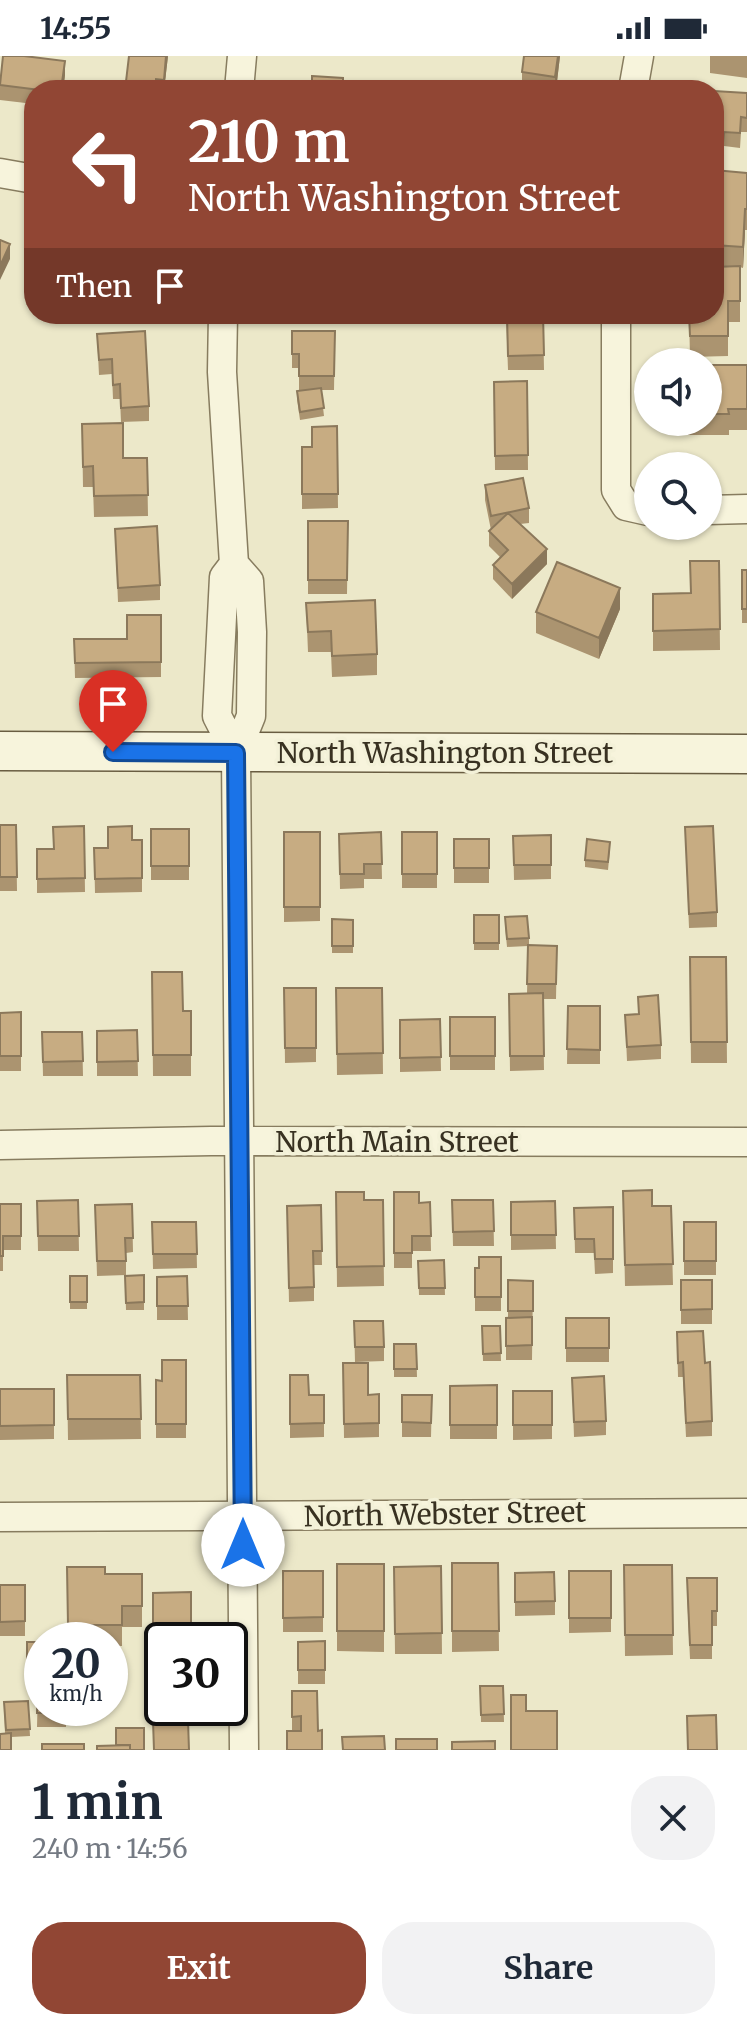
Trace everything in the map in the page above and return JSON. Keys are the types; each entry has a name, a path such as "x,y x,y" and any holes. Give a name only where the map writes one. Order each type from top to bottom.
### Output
{"main road":[{"name":"North Washington Street","path":"0,751 747,754"}],"street":[{"path":"240,80 242,56"},
{"path":"635,80 639,56"},
{"path":"0,173 24,177"},
{"path":"223,324 222,372 234,564 249,581 252,632 251,716 236,753 244,1750"},
{"path":"616,324 616,490 626,506 634,508"},
{"path":"722,510 747,509"},
{"name":"North Main Street","path":"0,1145 747,1142"},
{"name":"North Webster Street","path":"0,1517 747,1513"}],"building":[{"path":"3,56 65,61 62,80 24,80 24,88 0,85"},
{"path":"129,56 166,56 164,80 126,80"},
{"path":"524,56 558,56 555,77 522,72"},
{"path":"312,76 343,78 343,80 312,80"},
{"path":"724,92 747,93 747,118 741,117 740,133 724,132"},
{"path":"724,171 747,173 743,247 724,246"},
{"path":"0,240 10,244 0,266"},
{"path":"740,266 740,301 728,301 728,336 690,336 689,324 724,324 724,267"},
{"path":"507,324 543,324 544,355 508,356"},
{"path":"145,331 149,406 121,408 120,384 113,385 112,359 99,360 97,334"},
{"path":"292,331 335,331 334,376 299,376 299,354 292,354"},
{"path":"722,365 747,365 747,409 728,409 729,414 722,414"},
{"path":"527,381 528,455 495,456 494,382"},
{"path":"321,388 324,408 300,412 297,391"},
{"path":"123,423 123,458 147,458 148,495 94,496 93,466 83,467 82,424"},
{"path":"337,426 338,494 302,494 302,447 312,447 312,427"},
{"path":"523,478 529,508 491,516 485,485"},
{"path":"508,513 547,549 512,584 493,565 508,550 489,531"},
{"path":"308,521 348,521 347,580 308,580"},
{"path":"157,526 160,585 118,588 115,529"},
{"path":"690,561 719,561 720,629 653,631 653,594 691,593"},
{"path":"557,562 620,588 599,638 536,612"},
{"path":"742,570 747,570 747,609 742,609"},
{"path":"375,600 377,654 332,656 331,631 308,632 306,603"},
{"path":"127,615 161,615 161,662 75,663 74,639 127,639"},
{"path":"0,825 16,825 17,877 0,877"},
{"path":"84,826 85,878 37,879 37,849 54,849 53,827"},
{"path":"132,826 132,840 142,840 142,878 95,879 94,848 108,848 108,827"},
{"path":"713,826 717,912 689,914 685,827"},
{"path":"151,829 189,829 189,866 151,866"},
{"path":"284,832 320,832 320,907 284,907"},
{"path":"381,832 382,864 364,864 364,874 340,874 339,834"},
{"path":"402,832 437,832 437,874 402,874"},
{"path":"551,835 551,865 514,865 513,836"},
{"path":"454,839 489,839 489,868 454,868"},
{"path":"587,839 610,842 608,862 585,860"},
{"path":"474,915 499,915 499,943 474,943"},
{"path":"527,916 529,938 507,939 505,917"},
{"path":"332,919 353,920 353,946 332,946"},
{"path":"528,945 557,946 556,984 527,984"},
{"path":"690,957 726,957 727,1042 691,1042"},
{"path":"152,972 182,972 183,1011 191,1011 191,1055 153,1055"},
{"path":"284,988 316,988 316,1048 285,1048"},
{"path":"336,988 382,988 383,1053 337,1054"},
{"path":"543,993 544,1056 510,1056 509,994"},
{"path":"658,995 661,1045 627,1047 625,1015 639,1014 638,997"},
{"path":"568,1006 600,1006 600,1050 567,1049"},
{"path":"21,1012 21,1056 0,1056 0,1013"},
{"path":"450,1017 495,1017 495,1056 450,1056"},
{"path":"440,1019 441,1057 400,1058 400,1020"},
{"path":"137,1030 138,1061 97,1062 97,1031"},
{"path":"42,1032 82,1032 83,1061 43,1062"},
{"path":"652,1190 652,1206 671,1206 673,1264 625,1265 623,1191"},
{"path":"336,1192 364,1192 364,1200 383,1200 384,1266 337,1267"},
{"path":"394,1192 419,1192 419,1203 430,1202 431,1236 412,1236 412,1253 394,1253"},
{"path":"78,1200 79,1236 38,1236 37,1201"},
{"path":"452,1200 493,1200 494,1231 453,1232"},
{"path":"555,1201 556,1235 511,1235 511,1202"},
{"path":"0,1204 21,1204 21,1236 3,1236 3,1256 0,1256"},
{"path":"132,1204 133,1238 125,1238 126,1261 97,1261 95,1205"},
{"path":"321,1205 322,1251 313,1251 314,1287 289,1288 287,1206"},
{"path":"613,1207 613,1259 595,1259 594,1239 575,1239 574,1208"},
{"path":"152,1222 196,1222 197,1254 153,1254"},
{"path":"684,1222 716,1222 716,1261 684,1261"},
{"path":"479,1257 501,1257 501,1297 475,1297 475,1268 479,1268"},
{"path":"444,1260 445,1288 419,1288 418,1261"},
{"path":"144,1275 144,1302 126,1303 125,1276"},
{"path":"70,1276 87,1276 87,1302 70,1302"},
{"path":"187,1276 188,1306 157,1306 157,1277"},
{"path":"508,1280 533,1281 533,1311 508,1311"},
{"path":"681,1280 712,1280 712,1309 681,1310"},
{"path":"532,1317 532,1345 506,1346 506,1318"},
{"path":"566,1318 609,1318 609,1348 566,1348"},
{"path":"354,1321 383,1321 384,1347 355,1347"},
{"path":"482,1326 500,1326 501,1353 483,1354"},
{"path":"703,1331 705,1363 710,1362 712,1421 686,1423 683,1362 678,1363 677,1332"},
{"path":"394,1344 416,1344 417,1369 394,1369"},
{"path":"162,1360 186,1360 186,1424 156,1424 156,1380 162,1381"},
{"path":"343,1363 368,1363 368,1395 379,1394 379,1423 344,1424"},
{"path":"67,1375 140,1375 141,1419 68,1419"},
{"path":"290,1375 308,1375 309,1395 324,1395 324,1423 290,1424"},
{"path":"604,1376 606,1421 574,1422 572,1378"},
{"path":"497,1385 497,1425 450,1425 450,1386"},
{"path":"0,1389 54,1389 54,1425 0,1426"},
{"path":"513,1391 552,1391 552,1425 513,1425"},
{"path":"402,1395 432,1395 431,1423 402,1422"},
{"path":"452,1563 498,1563 499,1631 452,1631"},
{"path":"337,1564 384,1564 384,1631 337,1631"},
{"path":"624,1565 672,1565 673,1635 625,1635"},
{"path":"441,1566 442,1633 395,1634 394,1567"},
{"path":"67,1567 105,1567 105,1574 142,1574 142,1606 122,1606 122,1622 68,1622"},
{"path":"283,1571 323,1571 323,1617 283,1618"},
{"path":"569,1571 611,1571 611,1618 569,1618"},
{"path":"554,1572 555,1601 515,1602 515,1573"},
{"path":"687,1578 717,1578 717,1611 712,1611 712,1645 690,1645"},
{"path":"0,1585 25,1585 25,1621 0,1622"},
{"path":"191,1592 191,1622 153,1622 153,1593"},
{"path":"325,1641 325,1670 298,1670 298,1642"},
{"path":"480,1686 503,1686 504,1714 481,1715"},
{"path":"292,1691 317,1691 322,1750 287,1750 287,1731 301,1731 301,1716 292,1717"},
{"path":"511,1695 526,1695 526,1711 557,1711 557,1750 511,1750"},
{"path":"24,1701 24,1726 30,1726 30,1729 6,1730 4,1702"},
{"path":"716,1715 717,1750 688,1750 687,1716"},
{"path":"153,1726 188,1726 189,1750 154,1750"},
{"path":"116,1728 144,1728 144,1750 130,1750 130,1745 116,1745"},
{"path":"11,1733 11,1750 0,1750 0,1734"},
{"path":"384,1736 385,1750 343,1750 342,1737"},
{"path":"396,1739 437,1739 437,1750 396,1750"},
{"path":"495,1741 495,1750 452,1750 452,1742"},
{"path":"42,1744 84,1744 84,1750 42,1750"},
{"path":"130,1745 130,1750 97,1750 97,1746"}],"route":[{"path":"113,752 236,753 243,1545"}]}
